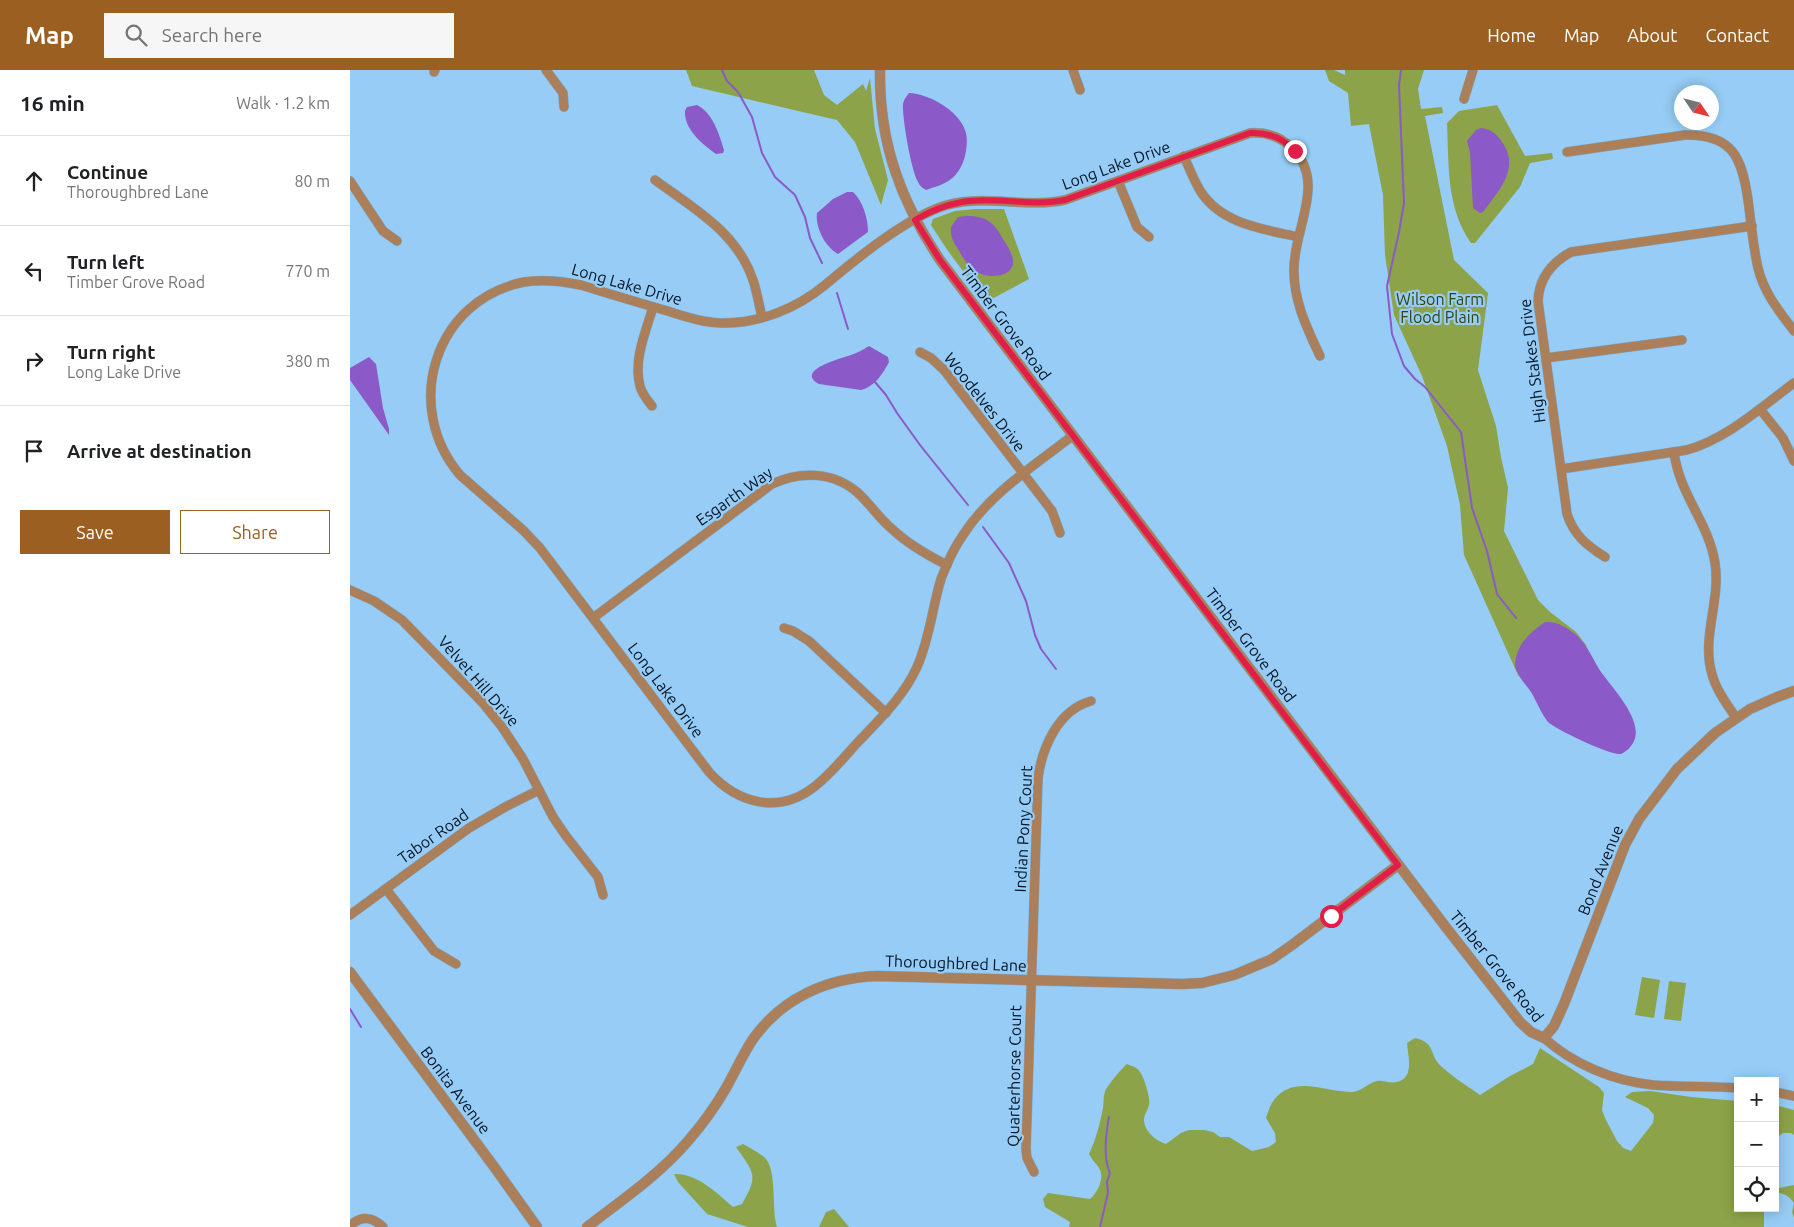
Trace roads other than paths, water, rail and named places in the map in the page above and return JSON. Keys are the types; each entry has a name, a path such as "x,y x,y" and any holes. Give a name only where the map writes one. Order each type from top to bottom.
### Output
{"street":[{"path":"546,70 562,93 564,108"},
{"name":"Timber Grove Road","path":"880,70 881,110 888,149 903,195 915,220 940,260 1398,865 1515,1016 1531,1032 1544,1038 1558,1050 1578,1062 1603,1073 1652,1085 1734,1088"},
{"path":"1073,70 1080,90"},
{"path":"1464,99 1473,70"},
{"name":"Long Lake Drive","path":"1072,436 999,493 977,515 962,536 947,565 921,659 905,688 886,713 824,778 806,793 780,802 768,803 743,798 719,783 532,540 460,476 452,466 445,455 434,428 430,395 431,380 440,351 456,324 481,301 509,287 535,281 563,282 581,285 710,322 739,322 762,318 784,310 810,296 864,254 915,220 940,207 963,202 1052,203 1065,200 1250,133 1265,133 1288,144 1301,158 1309,177 1308,200 1298,237 1294,268 1297,298 1303,319 1320,356"},
{"path":"1568,152 1698,134 1714,138 1728,147 1743,170 1762,279 1771,299 1794,331"},
{"path":"1184,156 1202,194 1220,212 1246,224 1298,237"},
{"path":"655,180 711,221 735,245 753,280 762,318"},
{"path":"350,181 383,232 397,241"},
{"path":"1118,181 1137,227 1149,237"},
{"name":"High Stakes Drive","path":"1604,557 1582,541 1571,525 1567,514 1538,301 1538,290 1544,276 1550,267 1562,257 1581,250 1752,226"},
{"path":"652,406 643,394 640,386 638,366 653,307"},
{"path":"1546,358 1682,340"},
{"name":"Woodelves Drive","path":"920,352 932,358 944,370 1052,511 1060,533"},
{"path":"1561,469 1697,447 1721,437 1794,382"},
{"path":"1760,409 1783,438 1794,461"},
{"path":"1674,452 1679,478 1707,534 1713,552 1716,584 1709,649 1710,666 1719,692 1736,718"},
{"name":"Esgarth Way","path":"593,618 772,484 793,476 817,474 850,486 904,540 947,565"},
{"name":"Velvet Hill Drive","path":"350,590 374,601 402,620 482,702 512,742 566,836 598,877 603,895"},
{"path":"784,628 809,641 886,713"},
{"name":"Bond Avenue","path":"1544,1038 1554,1026 1564,1004 1625,845 1638,819 1677,769 1696,749 1736,718 1764,702 1794,691"},
{"name":"Indian Pony Court","path":"1031,980 1036,800 1039,768 1047,744 1062,721 1076,706 1090,701"},
{"name":"Tabor Road","path":"350,915 469,828 539,790"},
{"name":"Thoroughbred Lane","path":"586,1227 644,1184 678,1152 717,1102 749,1046 764,1025 792,1001 808,991 824,984 860,976 1202,983 1234,975 1263,964 1278,955 1398,865"},
{"path":"386,889 434,951 456,964"},
{"name":"Bonita Avenue","path":"350,972 537,1227"},
{"name":"Quarterhorse Court","path":"1031,980 1026,1149 1027,1158 1034,1172"},
{"path":"1779,1093 1794,1096"},
{"path":"350,1226 357,1220 364,1218 374,1220 383,1227"}],"waterway":[{"path":"722,70 727,81 738,92 752,117 762,153 775,177 795,195 805,217 810,238 822,263"},
{"path":"1401,70 1399,85 1404,203 1387,286 1392,334 1404,366 1425,387 1461,432 1472,508 1487,551 1497,594 1516,618"},
{"path":"837,293 848,329"},
{"path":"875,382 920,445 968,505"},
{"path":"983,527 1009,563 1026,601 1035,635 1041,649 1056,669"},
{"path":"350,1009 361,1027"},
{"path":"1100,1227 1108,1193 1107,1182 1110,1173 1106,1160 1106,1138 1109,1117"}],"park label":[{"name":"Wilson Farm Flood Plain","path":"1440,308"}]}
